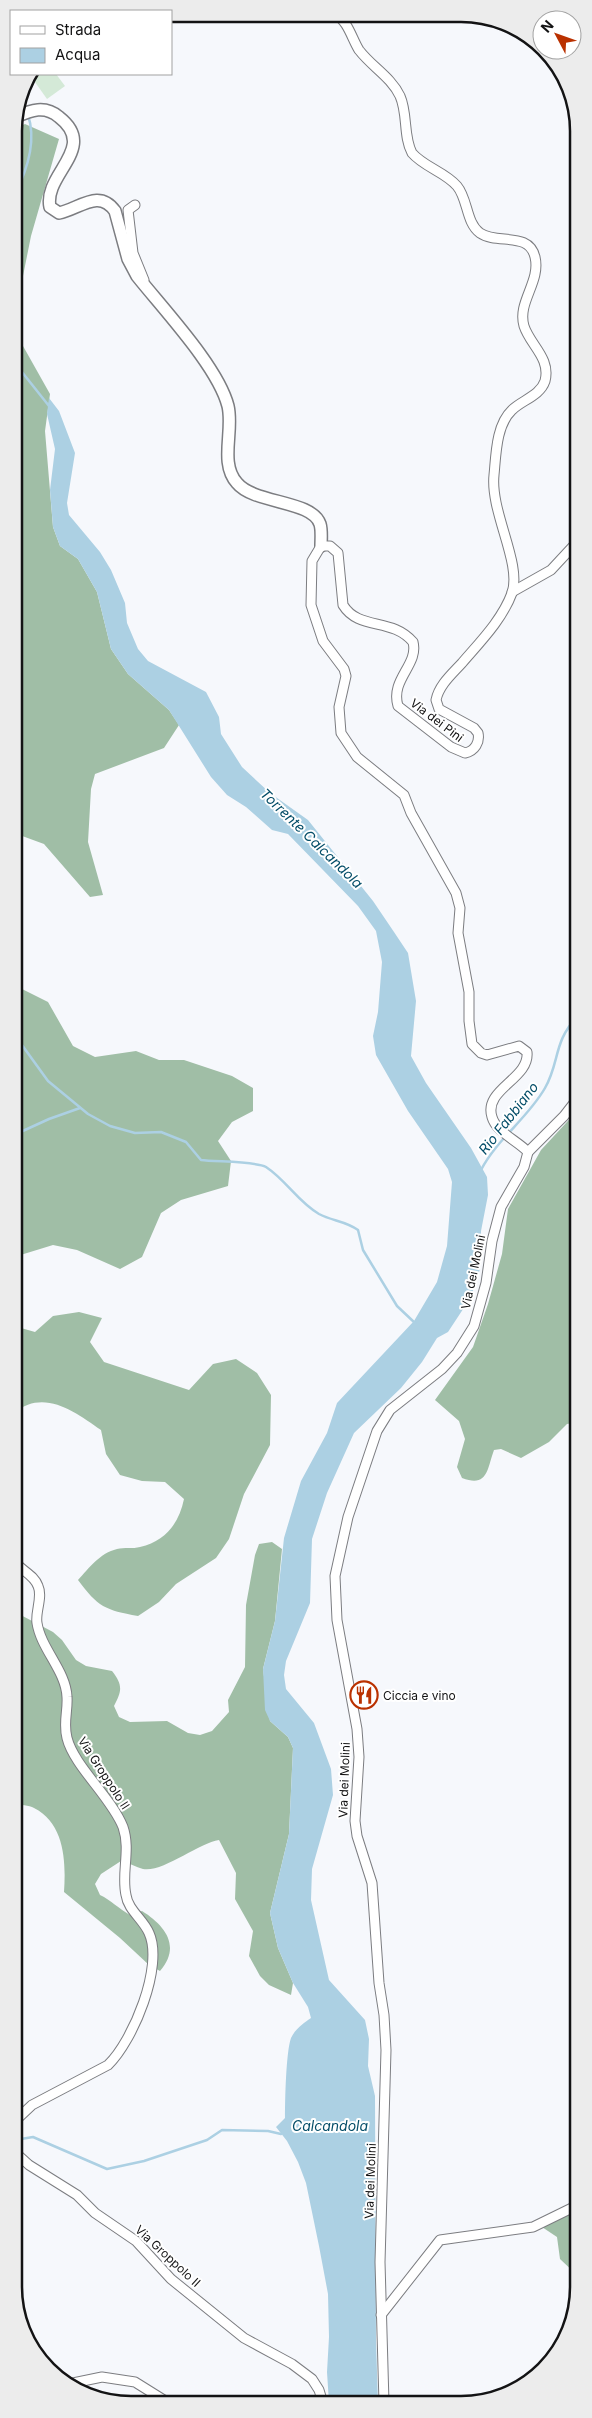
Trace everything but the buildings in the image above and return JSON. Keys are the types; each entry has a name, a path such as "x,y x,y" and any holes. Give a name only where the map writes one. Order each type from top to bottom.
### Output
{"main road":[{"path":"24,115 43,109 54,112 64,120 74,136 74,144 68,160 52,190 50,207 59,213 88,201 98,200 107,203 115,212 128,259 151,293 220,384 231,418 228,465 234,480 245,491 312,514 321,525 321,546"}],"street":[{"name":"Via dei Pini","path":"321,546 330,546 338,553 343,604 347,611 361,620 394,626 413,642 414,655 396,689 398,706 460,752 465,753 473,749 478,742 478,733 474,728 438,710 436,706 437,696 445,682 496,622 512,592 514,582 511,557 497,514 493,477 498,438 503,423 511,411 542,388 545,380 546,370 542,356 525,329 522,310 535,277 535,257 533,251 520,241 499,240 480,233 474,226 464,196 457,186 412,153 409,147 406,116 400,97 392,83 370,64 351,37 345,22"},
{"path":"135,205 128,210 127,214 133,253 151,293"},
{"path":"321,546 312,562 310,605 323,641 338,659 346,676 339,707 341,734 357,757 404,795 411,813 456,893 460,908 458,933 469,992 468,1022 472,1044 481,1053 487,1055 519,1046 527,1052 524,1067 497,1096 492,1108 492,1118 504,1134 526,1151 570,1109"},
{"path":"512,592 551,570 570,550"},
{"name":"Via dei Molini","path":"384,2396 380,2262 386,2050 384,2014 379,1983 372,1883 357,1836 355,1821 359,1757 357,1729 337,1620 335,1576 348,1517 377,1431 390,1410 442,1369 457,1352 474,1326 486,1283 492,1242 501,1206 524,1167 528,1158 526,1151"},
{"name":"Via Groppolo II","path":"22,1569 32,1577 39,1588 37,1624 44,1646 64,1685 67,1696 64,1719 67,1738 73,1752 112,1806 123,1828 127,1849 126,1896 132,1910 149,1933 154,1965 152,1978 132,2027 117,2056 108,2065 32,2105 22,2114"},
{"name":"Via Groppolo II","path":"22,2159 77,2195 95,2213 136,2240 172,2279 244,2338 292,2364 312,2379 320,2396"},
{"path":"382,2315 440,2240 532,2227 569,2209"},
{"path":"79,2382 102,2377 135,2382 157,2396"}],"green space":[{"path":"39,75 57,75 65,86 47,99 35,82"},
{"path":"25,124 59,139 31,236 23,276 23,125"},
{"path":"23,346 50,394 45,431 53,527 60,546 78,559 97,592 111,649 128,674 169,710 179,725 164,748 95,774 91,789 88,842 103,895 90,897 44,844 23,836"},
{"path":"23,989 48,1002 73,1046 95,1057 136,1051 159,1060 184,1060 232,1076 253,1088 253,1111 232,1122 218,1141 231,1161 228,1186 181,1200 161,1213 142,1257 120,1269 77,1250 53,1245 22,1254"},
{"path":"570,1119 569,1424 549,1442 521,1458 501,1449 494,1450 488,1470 482,1479 477,1481 462,1478 457,1467 465,1439 459,1421 435,1400 473,1347 488,1304 502,1254 508,1209 541,1150"},
{"path":"79,1312 102,1318 90,1342 104,1362 189,1390 213,1364 236,1359 257,1373 271,1395 270,1445 244,1494 229,1539 216,1558 176,1584 159,1602 138,1616 118,1612 103,1606 91,1596 78,1580 105,1554 117,1549 137,1548 164,1536 179,1516 184,1499 165,1482 142,1481 120,1475 106,1454 101,1430 81,1416 59,1405 48,1403 37,1403 22,1408 22,1328 35,1332 53,1316"},
{"path":"272,1542 282,1549 275,1621 263,1669 270,1721 288,1737 293,1748 289,1834 270,1913 278,1948 293,1983 291,1995 269,1985 260,1976 249,1956 253,1931 235,1899 236,1873 219,1840 201,1846 160,1867 151,1869 143,1869 121,1861 101,1874 95,1884 100,1895 126,1913 130,1915 142,1911 164,1930 170,1945 166,1962 160,1971 149,1965 120,1938 64,1892 64,1856 58,1834 44,1815 32,1807 22,1805 22,1616 53,1632 62,1640 76,1660 86,1666 112,1671 120,1684 119,1696 114,1706 119,1717 130,1722 167,1721 188,1733 200,1735 212,1731 229,1712 228,1700 245,1667 246,1605 255,1555 259,1544"},
{"path":"569,2213 569,2268 560,2259 557,2237 542,2227"}],"water":[{"name":"Calcandola","path":"49,398 59,411 75,453 67,503 69,515 100,552 111,570 125,603 127,623 138,649 148,661 206,692 219,717 221,734 242,767 270,793 308,820 373,901 408,953 416,1001 411,1056 426,1083 471,1148 487,1177 488,1195 481,1231 480,1269 471,1297 448,1332 437,1338 422,1362 401,1388 354,1433 327,1493 312,1539 310,1603 286,1661 284,1675 286,1689 314,1723 331,1769 333,1795 312,1869 311,1900 329,1980 365,2020 369,2039 368,2066 375,2096 378,2396 329,2396 328,2294 319,2246 306,2183 287,2141 276,2127 285,2118 287,2065 291,2038 297,2029 311,2018 308,2007 293,1983 278,1948 270,1913 289,1834 293,1748 288,1737 270,1721 265,1710 263,1669 275,1621 284,1538 301,1481 327,1433 337,1403 414,1321 437,1282 447,1246 452,1182 448,1169 408,1111 376,1055 373,1036 378,1012 382,962 376,931 358,906 288,834 272,830 246,807 227,795 211,777 169,710 128,674 111,649 97,592 78,559 60,546 53,527 50,490 55,449 47,414"}],"waterway":[{"name":"Torrente Calcandola","path":"23,177 31,146 31,125 28,115"},
{"name":"Torrente Calcandola","path":"23,373 49,406"},
{"name":"Rio Fabbiano","path":"481,1170 495,1148 530,1109 545,1088 564,1034 570,1026"},
{"path":"23,1046 48,1081 88,1114 110,1126 135,1133 161,1132 186,1142 201,1160 245,1163 266,1167 319,1214 358,1230 363,1250 397,1306 415,1323"},
{"path":"23,1131 80,1108"},
{"path":"22,2139 33,2137 107,2169 144,2161 207,2140 222,2130 268,2131 281,2134"}],"place":[{"name":"Ciccia e vino","path":"364,1695"}]}
